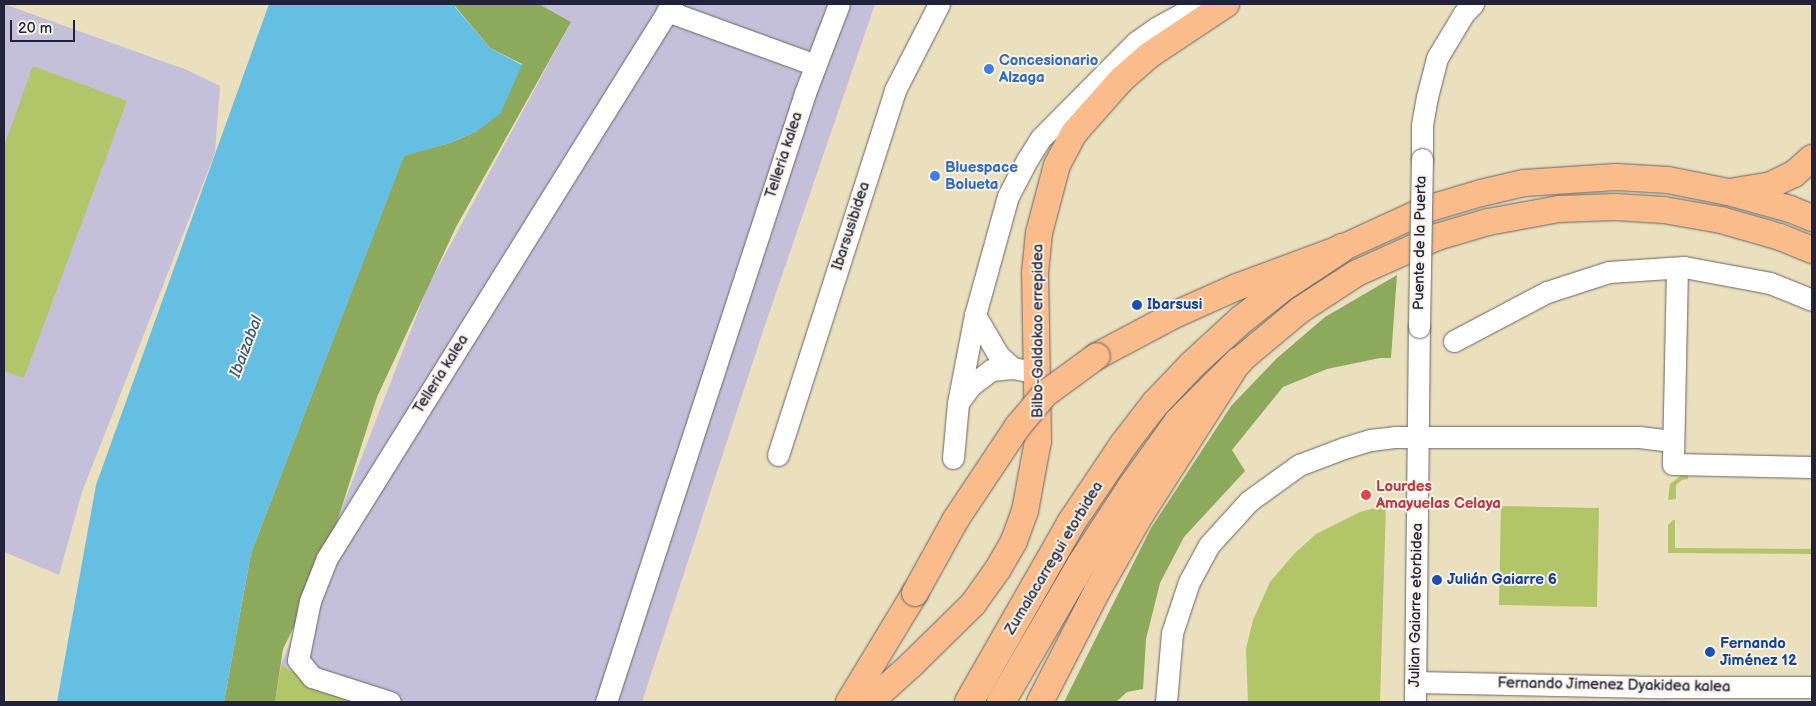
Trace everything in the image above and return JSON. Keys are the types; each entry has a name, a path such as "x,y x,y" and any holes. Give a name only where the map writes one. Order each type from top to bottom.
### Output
{"highway":[{"name":"Zumalacarregui etorbidea","path":"969,702 1071,523 1124,444 1155,404 1192,365 1241,320 1283,287 1342,248"},
{"name":"Zumalacarregui etorbidea","path":"1001,702 1082,563 1136,481 1178,422 1239,361"}],"main road":[{"name":"Bilbo-Galdakao errepidea","path":"870,702 911,666 973,604 998,570 1014,541 1025,511 1038,441 1025,370 1038,233 1057,164 1074,133 1122,79 1155,51 1226,4"},
{"path":"1728,192 1771,185 1794,174 1812,158"},
{"name":"Zumalacarregui etorbidea","path":"1342,248 1427,209 1481,193 1524,184 1616,178 1668,180 1728,192 1790,209 1812,218"},
{"name":"Zumalacarregui etorbidea","path":"1239,361 1300,310 1366,269 1437,237 1488,222 1529,213 1616,207 1664,210 1721,220 1780,237 1812,250"},
{"path":"849,702 956,519 1018,426 1046,394 1097,356 1174,315 1237,287 1342,248"},
{"path":"1040,702 1097,591 1142,514 1239,361"},
{"name":"Bilbo-Galdakao errepidea","path":"888,702 911,666"}],"street":[{"name":"Telleria kalea","path":"606,702 815,65 839,4"},
{"name":"Ibarsusibidea","path":"778,455 895,90 939,4"},
{"path":"953,458 958,403 974,314 1008,196 1041,138 1136,42 1186,11 1206,4"},
{"name":"Puente de la Puerta","path":"1419,328 1422,125 1426,97 1437,58 1464,13 1474,4"},
{"name":"Telleria kalea","path":"390,702 312,677 298,660 310,600 327,558 670,8 815,65"},
{"path":"1677,268 1673,464 1812,468"},
{"path":"1454,341 1547,292 1609,272 1677,268 1770,283 1812,300"},
{"path":"974,314 999,356 1025,370"},
{"name":"Julian Gaiarre etorbidea","path":"1415,692 1419,328"},
{"path":"958,403 970,386 991,370 1025,370"},
{"path":"1166,702 1172,634 1189,582 1209,545 1249,502 1276,480 1315,457 1371,440 1418,436 1639,437 1672,441"},
{"name":"Fernando Jimenez Dyakidea kalea","path":"1415,692 1656,695 1812,687"}],"shaded area":[{"path":"4,4 187,70 220,86 215,153 82,492 59,575 4,552"},
{"path":"539,4 875,4 763,331 642,702 347,702 281,665 428,286 571,22"}],"green space":[{"path":"455,4 539,4 571,22 456,227 377,397 321,572 283,649 275,702 224,702 251,553 404,155 450,143 477,131 522,64 490,48"},
{"path":"33,66 127,101 24,378 4,371 4,146"},
{"path":"1397,275 1391,358 1380,358 1327,369 1283,387 1232,450 1245,471 1184,537 1160,583 1146,639 1143,689 1127,692 1116,702 1064,702 1151,528 1231,406 1276,359 1325,317"},
{"path":"1683,474 1688,474 1688,479 1682,480 1676,485 1676,499 1668,500 1670,484"},
{"path":"1386,505 1380,702 1248,702 1246,649 1253,620 1270,582 1294,554 1316,534 1360,512"},
{"path":"1501,506 1599,508 1597,607 1499,605"},
{"path":"1675,520 1675,548 1812,549 1812,554 1668,553 1668,525"},
{"path":"281,665 347,702 275,702"}],"water":[{"name":"Ibaizabal","path":"269,4 455,4 455,7 490,48 522,65 500,114 477,131 450,143 404,156 251,553 224,702 57,702 96,485"}],"place":[{"name":"Concesionario Alzaga","path":"989,69"},
{"name":"Bluespace Bolueta","path":"935,176"},
{"name":"Ibarsusi","path":"1137,305"},
{"name":"Lourdes Amayuelas Celaya","path":"1366,495"},
{"name":"Julián Gaiarre 6","path":"1437,580"},
{"name":"Fernando Jiménez 12","path":"1710,652"}]}
